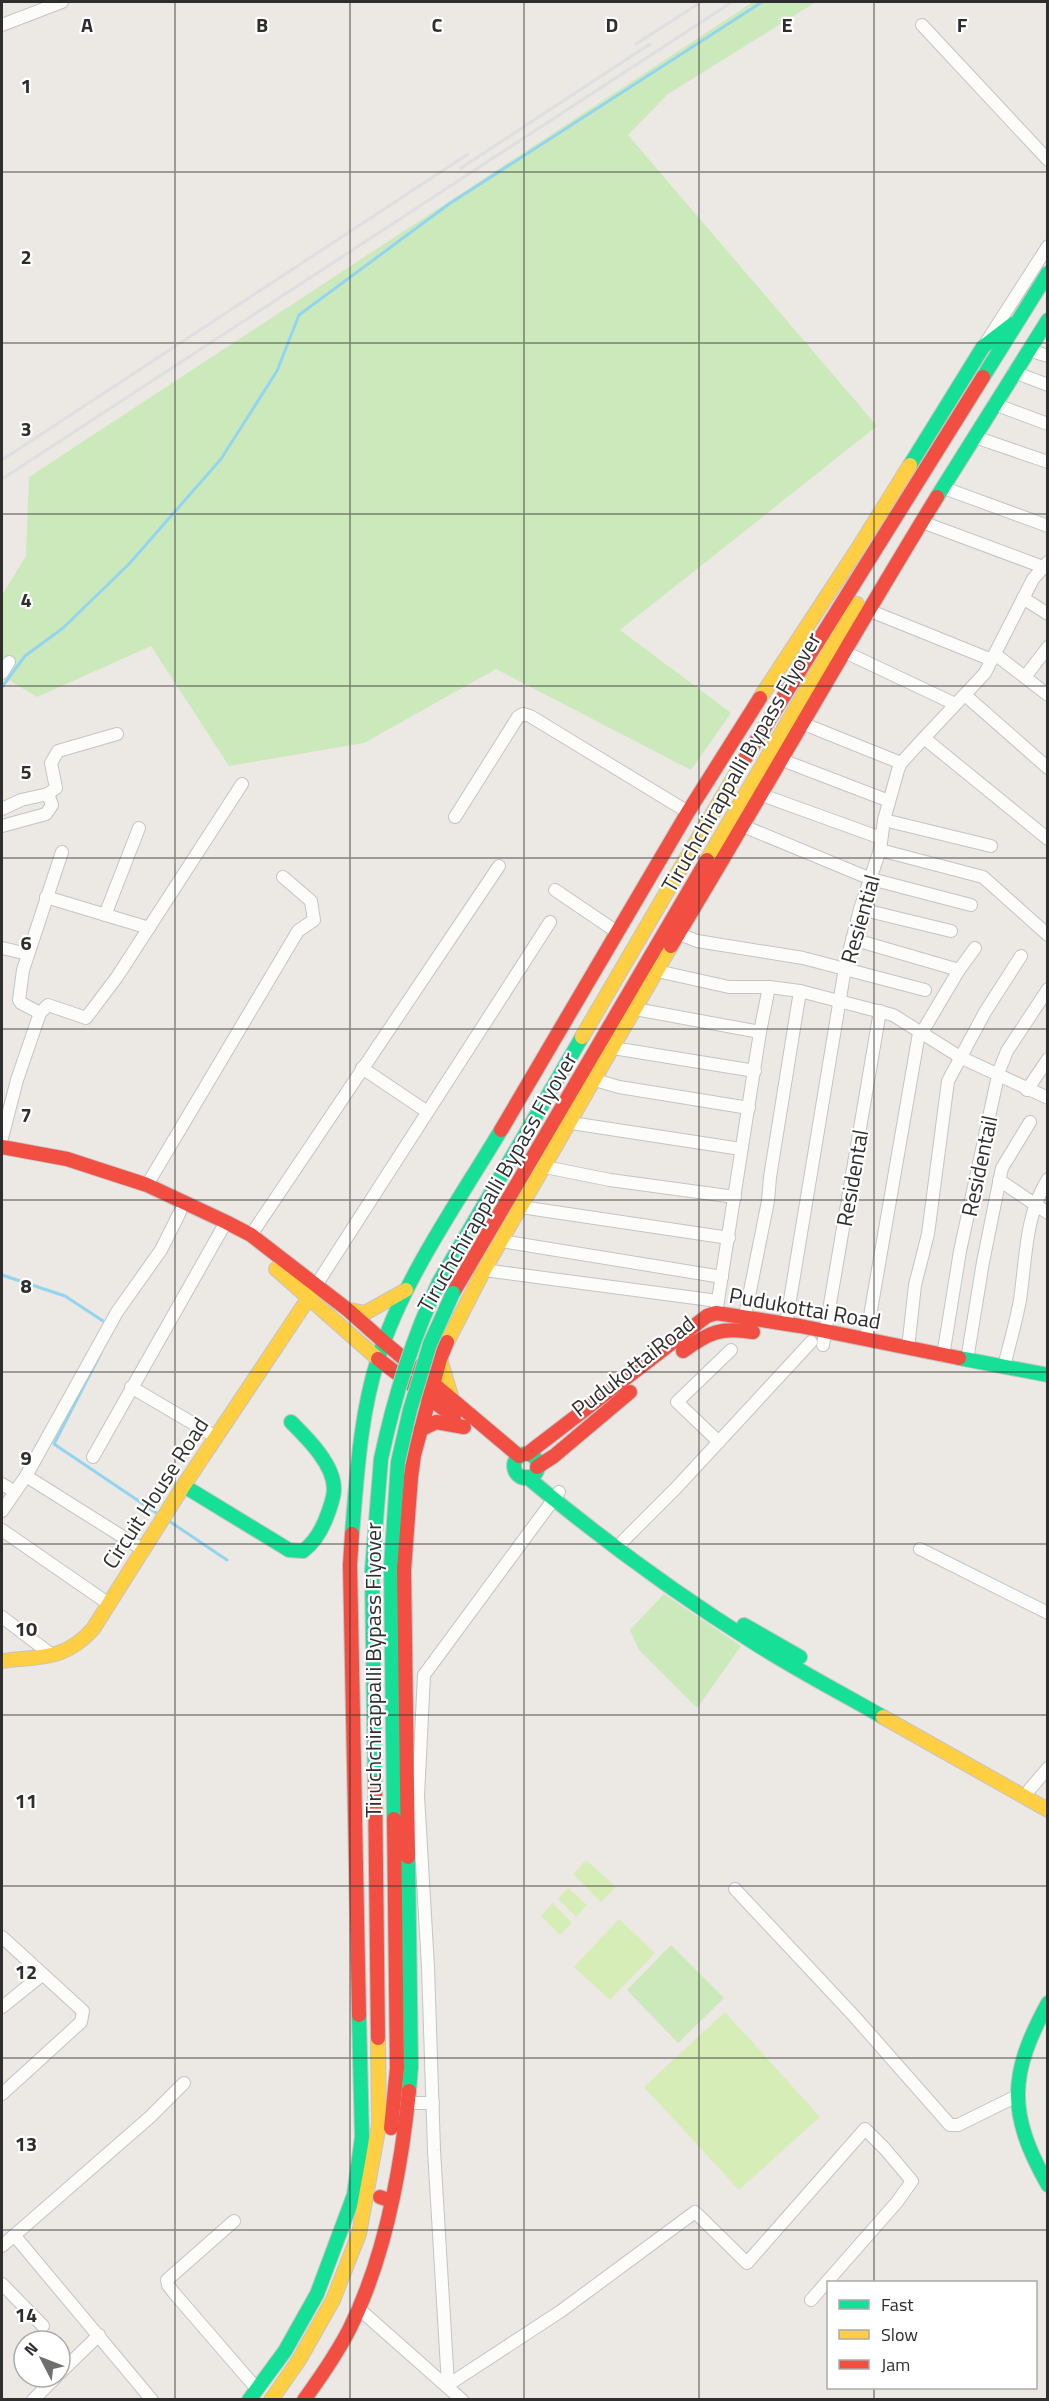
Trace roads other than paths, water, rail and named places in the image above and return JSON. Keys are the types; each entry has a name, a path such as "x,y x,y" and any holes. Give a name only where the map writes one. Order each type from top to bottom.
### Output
{"main road":[{"name":"Tiruchchirappalli Bypass Flyover","path":"373,2197 379,2114 372,1571 381,1459 393,1403 414,1338 439,1282 766,722 1047,273"},
{"name":"Tiruchchirappalli Bypass Flyover","path":"287,2400 310,2367 346,2304 373,2197 397,2068 391,1567 399,1462 410,1410 430,1344 453,1293 871,579 1047,298"},
{"path":"304,2400 322,2375 358,2308 381,2241 362,2137 350,1565 361,1444 378,1359 406,1290 688,812 792,646 857,550 983,346 1018,320"},
{"path":"253,2394 285,2351 373,2197 408,2103 411,2067 404,1570 414,1455 432,1381 440,1359 461,1312 484,1270 657,971 804,724 868,610 1047,320"},
{"path":"2,1147 68,1159 147,1185 223,1227 245,1245 348,1310 452,1398 492,1441"},
{"path":"2,1158 64,1170 251,1235 313,1290 354,1340 468,1427 520,1459 536,1459 533,1472"},
{"name":"Circuit House Road","path":"2,1660 65,1653 75,1647 95,1625 142,1549 313,1290"},
{"path":"348,1310 365,1313 406,1290"},
{"path":"406,1290 461,1312"},
{"name":"Pudukottai Road","path":"520,1459 717,1307 745,1316 786,1324 820,1340 866,1339 1004,1367 1046,1370"},
{"name":"PudukottaiRoad","path":"533,1472 640,1385 712,1331 728,1328 820,1340 918,1364"},
{"path":"440,1359 452,1398"},
{"path":"420,1430 429,1423 440,1421 468,1427"},
{"path":"184,1486 283,1546 295,1552 303,1551 327,1519 334,1488 330,1475 304,1434 291,1422"},
{"path":"361,1444 414,1455"},
{"path":"520,1459 517,1474 533,1472"},
{"path":"533,1472 556,1496 650,1567 1047,1810"},
{"path":"556,1496 623,1541 650,1567"},
{"path":"934,1740 1047,1799"},
{"path":"1047,2003 1032,2033 1020,2067 1017,2096 1025,2136 1047,2185"},
{"path":"271,2400 299,2360 333,2300 364,2236"}],"street":[{"path":"2,25 62,2"},
{"path":"922,25 1047,160"},
{"path":"983,346 1047,246"},
{"path":"1029,350 1047,356"},
{"path":"1014,372 1047,385"},
{"path":"994,404 1047,424"},
{"path":"975,436 1047,462"},
{"path":"944,488 1047,526"},
{"path":"921,522 1045,564"},
{"name":"Resiential","path":"786,1324 845,968 860,909 881,844 884,820 901,763 985,672 1033,579 1045,564"},
{"path":"1023,598 1047,614"},
{"path":"868,610 993,657 1025,677 1047,695"},
{"path":"1025,677 1047,647"},
{"path":"845,652 955,704"},
{"path":"2,673 9,663"},
{"path":"965,695 1047,768"},
{"path":"455,818 518,717 523,714 574,741 688,812"},
{"path":"804,724 901,763"},
{"path":"2,808 21,800 48,794 56,788 51,763 58,751 117,734"},
{"path":"924,738 1047,839"},
{"path":"782,760 890,801"},
{"path":"2,1138 17,1080 40,1013 48,1005 54,1005 86,1018 149,928 242,784"},
{"path":"2,826 46,814 52,806 48,794"},
{"path":"762,795 881,844 983,877 1047,935"},
{"path":"884,820 991,846"},
{"path":"743,826 871,879 971,905"},
{"path":"105,915 139,828"},
{"path":"40,1013 21,1004 19,1000 23,969 62,852"},
{"path":"251,1235 500,866"},
{"path":"147,1185 298,931 314,920 310,901 283,878"},
{"path":"555,890 617,932"},
{"path":"46,897 149,928"},
{"path":"860,909 951,931"},
{"path":"313,1290 426,1111 550,922"},
{"path":"679,934 697,941 803,958 925,990"},
{"path":"852,939 959,970"},
{"path":"2,948 28,954"},
{"path":"866,1339 920,1034 975,948"},
{"path":"908,1348 915,1284 928,1234 948,1082 960,1057 1021,956"},
{"path":"657,971 729,987 769,987 800,991 893,1015 960,1057 998,1077 1047,1098"},
{"path":"484,1270 717,1307 769,987"},
{"name":"Residentail","path":"943,1356 960,1251 998,1077 1007,1051 1047,989"},
{"path":"745,1316 768,1201 776,1134 800,991"},
{"path":"635,1009 760,1032"},
{"name":"Residental","path":"820,1340 880,1011"},
{"path":"613,1048 755,1071"},
{"path":"1027,1090 1047,1059"},
{"path":"362,1068 426,1111"},
{"path":"595,1080 619,1087 749,1108"},
{"path":"967,1360 1002,1168 1030,1122"},
{"path":"571,1123 741,1149"},
{"path":"545,1167 610,1180 735,1197"},
{"path":"1004,1367 1019,1302 1029,1230 1035,1204 1047,1179"},
{"path":"999,1180 1047,1213"},
{"path":"521,1207 729,1239"},
{"path":"2,1511 26,1476 117,1312 161,1250 180,1212"},
{"path":"93,1457 223,1227"},
{"path":"501,1241 722,1277"},
{"path":"623,1541 820,1340"},
{"path":"719,1443 677,1402 731,1350"},
{"path":"131,1387 216,1437"},
{"path":"26,1476 142,1549"},
{"path":"2,1484 15,1492"},
{"path":"448,2385 418,1796 424,1675 556,1496"},
{"path":"2,1530 109,1604"},
{"path":"920,1548 1047,1613"},
{"path":"2,1617 52,1655"},
{"path":"1030,1790 1047,1768"},
{"path":"735,1889 854,2016 950,2124 958,2125 1017,2096"},
{"path":"2,2094 81,2022 83,2017 83,2011 3,1941"},
{"path":"2,2007 42,1975"},
{"path":"2,2246 150,2117 184,2083"},
{"path":"408,2103 433,2103"},
{"path":"448,2385 561,2311 695,2212 747,2263 865,2129 912,2181 897,2202 828,2281"},
{"path":"234,2221 167,2280 174,2293 253,2394"},
{"path":"14,2235 152,2400"},
{"path":"811,2300 827,2282"},
{"path":"2,2284 43,2325"},
{"path":"358,2308 448,2385 462,2400"},
{"path":"72,2361 99,2335"},
{"path":"33,2400 44,2389"}],"waterway":[{"path":"2,687 25,656 63,628 129,564 221,459 277,371 299,315 449,204 762,2"},
{"path":"2,1275 65,1296 103,1321"},
{"path":"101,1353 54,1444 158,1514"},
{"path":"169,1521 227,1560"}],"railway":[{"path":"636,44 701,2"},
{"path":"2,479 732,2"},
{"path":"461,168 650,44"},
{"path":"2,460 468,154"}]}
